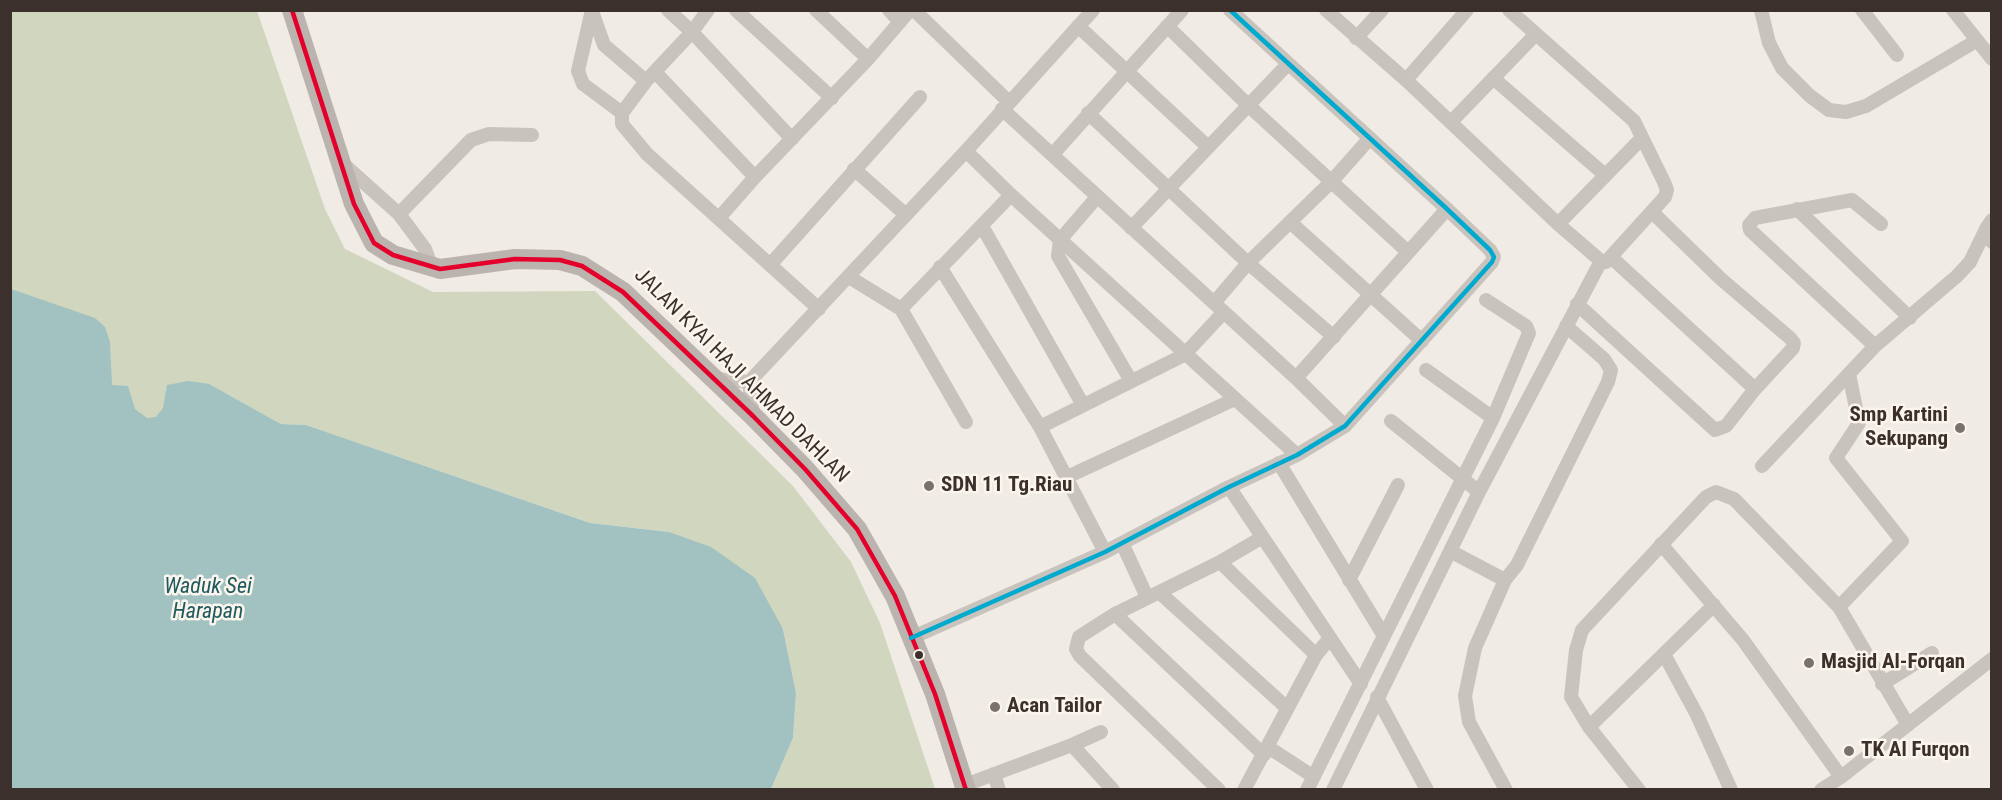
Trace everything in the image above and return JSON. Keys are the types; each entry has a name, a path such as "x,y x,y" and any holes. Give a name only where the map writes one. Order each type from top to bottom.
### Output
{"main road":[{"name":"JALAN KYAI HAJI AHMAD DAHLAN","path":"292,10 354,204 374,243 393,255 432,268 538,258 560,260 582,266 623,292 753,416 805,469 857,529 884,572 912,638 935,694 965,787"}],"street":[{"path":"592,10 593,20 604,45 651,76 755,177"},
{"path":"592,10 578,71 583,84 622,113"},
{"path":"668,10 692,32 792,139"},
{"path":"708,10 692,32 651,76 622,113 622,124 632,138 819,309"},
{"path":"735,10 832,98"},
{"path":"816,10 868,59"},
{"path":"889,10 900,22"},
{"path":"719,218 912,10 1097,197 1296,378 1344,426"},
{"path":"1053,154 1182,10"},
{"path":"912,638 1105,552 1229,487 1297,456 1344,426 1422,341 1494,257 1447,209 1230,10"},
{"path":"1326,10 1406,80 1558,224 1607,260 1755,389"},
{"path":"1356,38 1382,10"},
{"path":"1406,80 1467,10"},
{"path":"1333,789 1479,492 1577,304 1607,260 1665,197 1667,190 1634,121 1509,10"},
{"path":"1761,10 1769,44 1782,68 1810,96 1829,110 1846,112 1866,106 1976,41"},
{"path":"1862,10 1898,55"},
{"path":"1953,10 1992,59"},
{"path":"749,382 966,151 1084,16 1126,70 1207,146"},
{"path":"1167,26 1330,182 1408,252"},
{"path":"1451,122 1535,35"},
{"path":"1131,228 1207,146 1288,64"},
{"path":"1493,78 1605,175"},
{"path":"770,265 920,97"},
{"path":"1088,113 1248,263 1334,337"},
{"path":"399,214 471,140 489,134 532,135"},
{"path":"1040,427 1185,355 1248,263 1330,182 1370,138"},
{"path":"1558,224 1641,139"},
{"path":"966,151 1011,195 1297,456"},
{"path":"340,160 399,214 425,249 432,268"},
{"path":"854,169 906,215"},
{"path":"901,309 1011,195"},
{"path":"1097,197 1060,240 1058,256 1131,381"},
{"path":"1875,346 1750,230 1749,225 1755,218 1852,200 1881,224"},
{"path":"1296,378 1447,209"},
{"path":"1797,209 1910,318"},
{"path":"1577,304 1715,430 1726,426 1792,348 1794,343 1721,279 1652,212"},
{"path":"1290,222 1422,341"},
{"path":"982,226 1083,405"},
{"path":"1762,466 1875,346 1964,269 1990,230"},
{"path":"940,267 1040,427 1105,552"},
{"path":"849,277 901,309 966,422"},
{"path":"1307,789 1492,418 1529,329 1486,300"},
{"path":"1506,789 1469,723 1466,696 1475,648 1505,580 1517,565 1608,382 1611,370 1604,359 1566,326"},
{"path":"1426,370 1492,418"},
{"path":"1839,607 1902,541 1836,458 1859,423 1849,374"},
{"path":"715,379 749,382"},
{"path":"749,382 753,416"},
{"path":"1067,477 1235,399"},
{"path":"1391,421 1479,492"},
{"path":"1279,463 1384,636"},
{"path":"1349,580 1398,485"},
{"path":"1229,487 1360,684"},
{"path":"1639,789 1589,727 1571,697 1576,650 1582,630 1706,497 1716,492 1734,499 1839,607 1908,725"},
{"path":"1219,789 1080,656 1076,649 1079,637 1114,614 1220,562 1261,537"},
{"path":"1122,543 1153,595 1287,708"},
{"path":"1661,544 1714,605 1841,777"},
{"path":"1450,551 1505,580"},
{"path":"1220,562 1316,655"},
{"path":"1589,727 1714,605"},
{"path":"1114,614 1266,751 1314,777"},
{"path":"1244,789 1316,655 1330,638"},
{"path":"1882,684 1932,653"},
{"path":"1664,654 1697,715 1731,789"},
{"path":"1821,789 1841,777 1992,659"},
{"path":"1377,697 1427,789"},
{"path":"965,787 1101,732"},
{"path":"1072,745 1113,789"},
{"path":"994,774 999,789"}],"green space":[{"path":"10,11 257,11 325,209 345,249 433,292 595,291 793,486 851,562 880,623 935,789 771,789 793,738 796,693 783,628 669,532 590,523 306,425 281,424 225,393 178,457 11,330"}],"water":[{"name":"Waduk Sei Harapan","path":"11,289 95,318 105,327 110,342 112,385 128,386 135,409 147,418 156,417 163,408 167,385 188,381 209,384 281,424 306,425 590,523 669,532 711,547 755,578 783,629 796,693 793,738 771,789 11,789"}],"transit line":[{"path":"292,10 354,204 374,243 393,255 440,269 515,259 560,260 582,266 623,292 753,416 805,469 857,529 895,596 935,694 966,790"},
{"path":"911,638 1105,552 1229,487 1297,455 1345,426 1492,262 1494,257 1490,250 1230,10"}],"place":[{"name":"Smp Kartini Sekupang","path":"1960,428"},
{"name":"SDN 11 Tg.Riau","path":"929,486"},
{"name":"Masjid Al-Forqan","path":"1809,663"},
{"name":"Acan Tailor","path":"995,707"},
{"name":"TK Al Furqon","path":"1849,751"}]}
